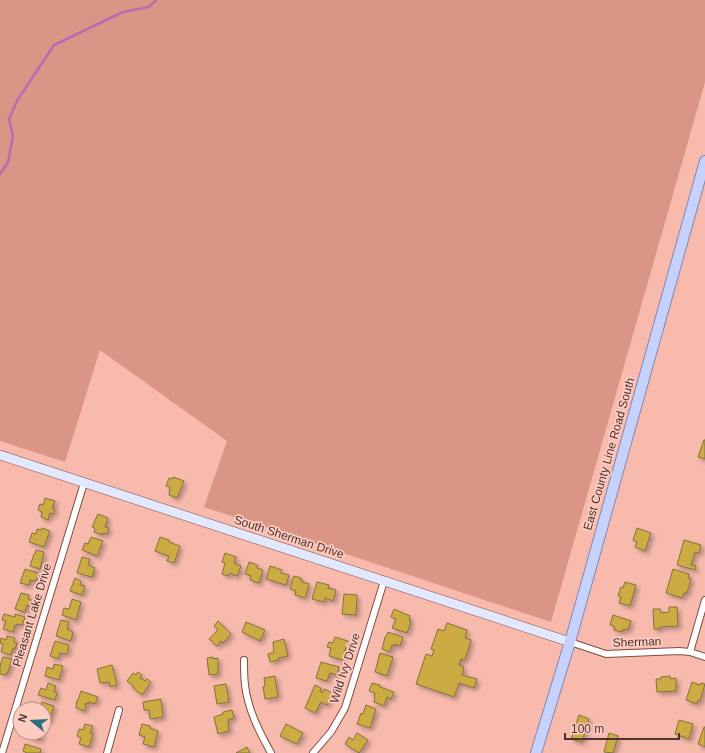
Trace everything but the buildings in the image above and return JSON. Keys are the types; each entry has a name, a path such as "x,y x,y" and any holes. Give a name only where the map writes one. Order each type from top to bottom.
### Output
{"main road":[{"name":"East County Line Road South","path":"536,753 570,642 705,161"}],"street":[{"name":"South Sherman Drive","path":"0,455 570,642"},
{"name":"Pleasant Lake Drive","path":"2,753 84,483"},
{"name":"Wild Ivy Drive","path":"313,753 331,732 345,708 384,581"},
{"path":"690,652 705,600"},
{"name":"Sherman","path":"570,642 606,654 690,652 705,657"},
{"path":"244,660 244,684 250,708 255,722 271,753"},
{"path":"107,753 119,710"},
{"path":"0,734 7,736"}],"shaded area":[{"path":"0,0 705,0 705,82 551,622 204,507 227,441 100,350 65,462 0,441"}],"waterway":[{"path":"0,174 8,162 13,136 9,119 17,101 54,45 123,12 149,7 156,0"}]}
